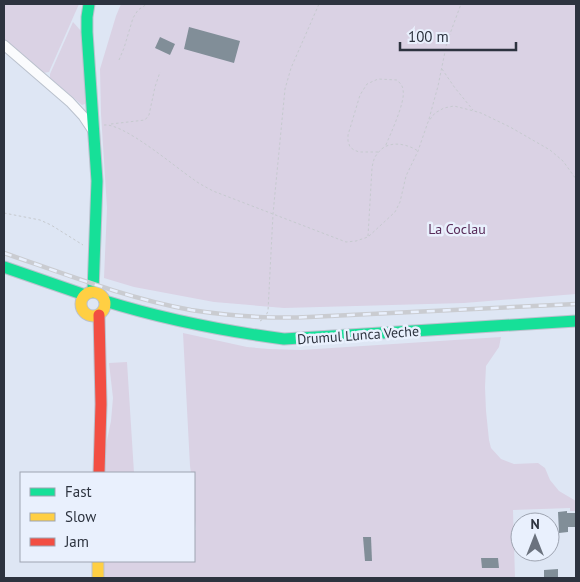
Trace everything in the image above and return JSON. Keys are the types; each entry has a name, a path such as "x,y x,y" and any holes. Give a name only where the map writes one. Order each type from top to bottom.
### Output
{"street":[{"path":"89,4 87,32 97,181 94,252 83,311 100,311"},
{"path":"4,45 70,102 83,116 94,134"},
{"path":"4,267 86,297 101,294 99,472"},
{"name":"Drumul Lunca Veche","path":"100,311 141,312 252,335 284,339 576,321"},
{"path":"98,562 98,578"}],"path":[{"path":"119,60 133,18 138,10 147,4"},
{"path":"260,321 265,318 268,311 273,214 285,89 290,68 319,4"},
{"path":"108,125 119,128 201,185 213,191 346,242 368,237 395,212 400,202 406,176 418,151 428,122 447,42 461,4"},
{"path":"442,68 455,88 474,111"},
{"path":"94,134 103,125 146,120 160,72"},
{"path":"378,152 359,152 350,147 348,134 360,95 367,84 378,79 397,80 404,91 386,147"},
{"path":"428,122 435,113 444,108 454,106 481,113 550,150 563,160 576,179"},
{"path":"368,237 372,168 378,152 386,147 397,144 406,145 418,151"},
{"path":"4,213 40,220 94,252"}],"green space":[{"path":"4,4 79,4 49,72 43,73 4,39"},
{"name":"La Coclau","path":"121,4 576,4 576,294 464,303 284,308 214,302 134,287 104,278 107,208 100,69"},
{"path":"73,22 81,31 87,102 82,105 50,78 50,74"},
{"path":"183,333 247,347 301,350 501,337 499,347 486,366 486,411 491,448 501,459 514,464 538,463 545,468 550,480 559,491 576,501 576,511 570,511 570,508 513,510 513,512 510,512 510,562 515,562 515,578 104,578 104,562 195,562 195,472 191,472"},
{"path":"127,362 134,472 103,472 113,398 109,363"}],"building":[{"path":"189,27 240,41 234,63 184,49"},
{"path":"160,37 175,44 170,55 155,48"},
{"path":"567,511 567,513 576,513 576,527 568,527 568,532 560,533 560,512 558,512"},
{"path":"363,537 371,537 372,561 365,561"},
{"path":"481,558 498,558 499,568 482,568"},
{"path":"558,569 558,578 544,578 544,570"}],"railway":[{"path":"4,253 143,299 191,310 235,315 294,318 576,304"}],"traffic: fast":[{"path":"89,4 87,32 97,181 93,292"},
{"path":"4,267 85,295"},
{"path":"105,301 194,324 284,339 576,321"}],"traffic: slow":[{"path":"93,292 102,295 105,304 102,313 93,316 84,313 81,304 84,295 93,292"},
{"path":"98,562 98,578"}],"traffic: jam":[{"path":"99,315 101,404 99,472"}]}
